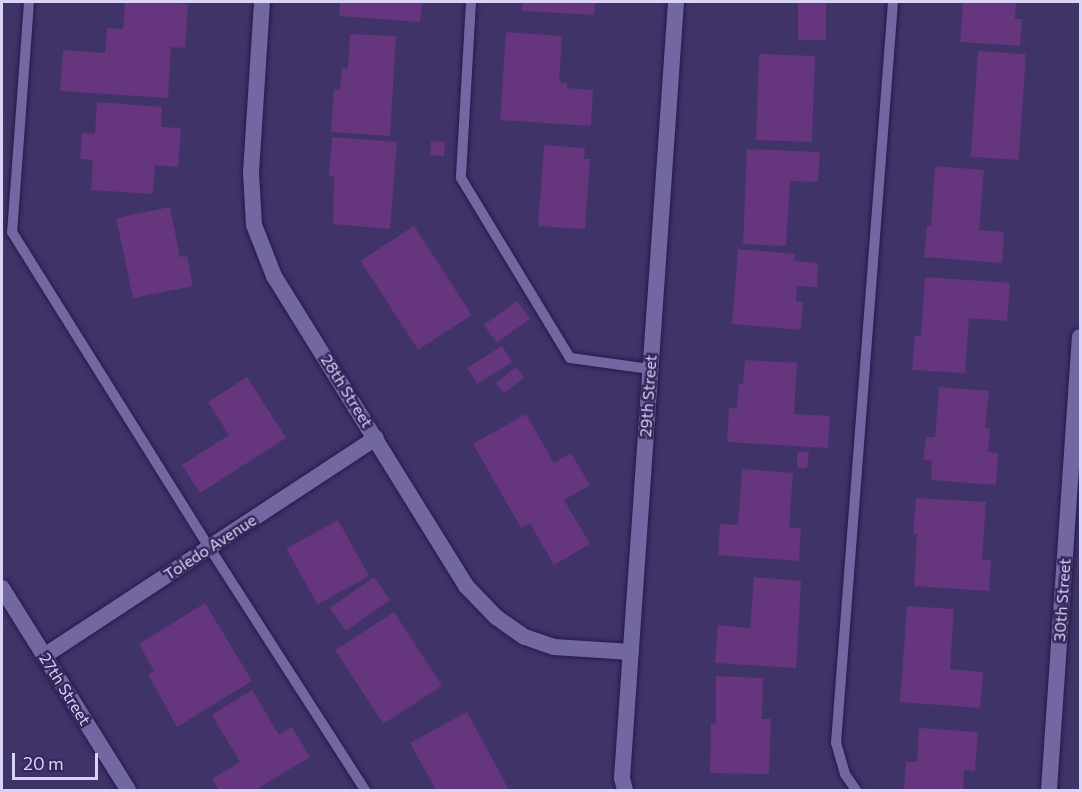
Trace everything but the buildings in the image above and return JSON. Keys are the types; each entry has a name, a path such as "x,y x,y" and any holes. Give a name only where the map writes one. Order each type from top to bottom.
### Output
{"street":[{"name":"28th Street","path":"262,2 251,172 254,225 274,276 466,586 496,617 525,637 554,647 631,652"},
{"name":"29th Street","path":"625,790 622,778 676,2"},
{"name":"30th Street","path":"1049,790 1080,337"},
{"name":"Toledo Avenue","path":"44,656 376,438"},
{"name":"27th Street","path":"2,588 128,790"}],"lane":[{"path":"29,2 12,232 209,548 364,790"},
{"path":"471,2 460,178 570,358 650,369"},
{"path":"856,790 845,774 836,743 893,2"}]}
